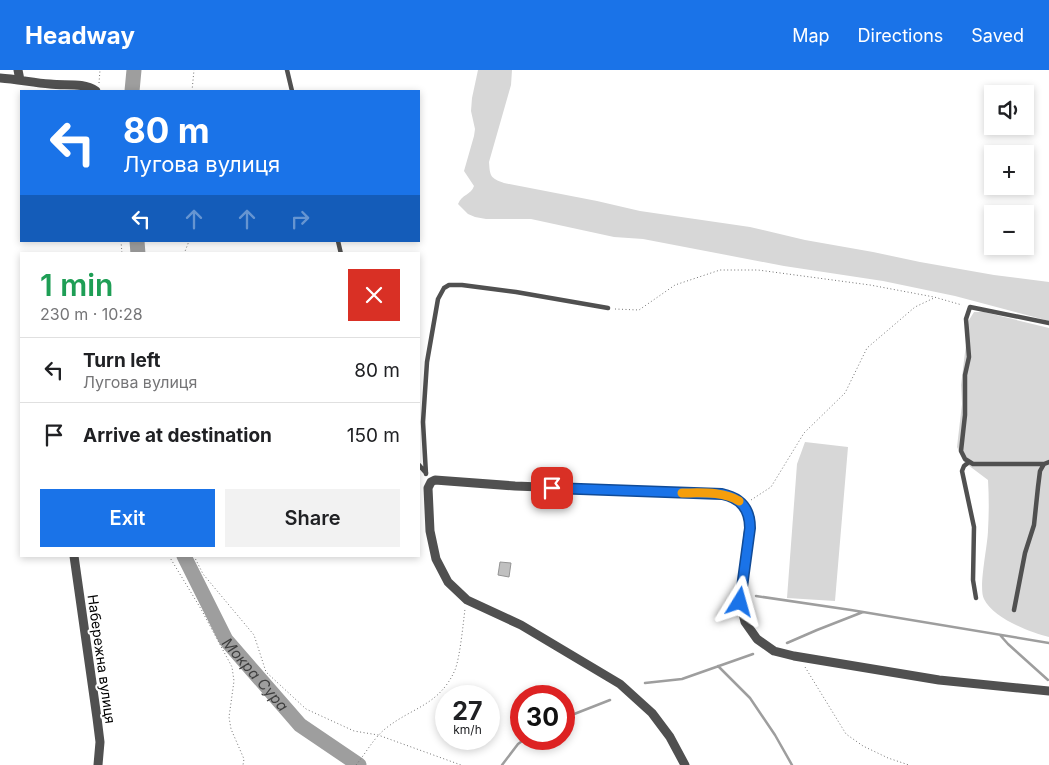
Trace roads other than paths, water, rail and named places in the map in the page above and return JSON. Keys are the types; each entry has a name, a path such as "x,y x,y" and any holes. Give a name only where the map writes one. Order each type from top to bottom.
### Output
{"street":[{"path":"18,70 20,80"},
{"path":"0,78 52,85 66,84 97,87"},
{"path":"685,765 670,737 652,713 620,684 521,625 467,600 448,582 436,559 430,530 428,478 524,486 722,494 732,496 743,505 750,518 740,602 746,622 758,638 774,650 794,656 939,680 1049,691"},
{"name":"Набережна вулиця","path":"74,557 98,718 100,742 98,765"}],"lane":[{"path":"287,70 292,90"},
{"path":"428,478 423,422 428,362 438,299 444,288 449,285 471,286 608,308"},
{"path":"1047,463 973,464 965,459 961,451 965,414 965,375 969,357 966,319 970,307 1049,323"},
{"path":"969,462 962,471 974,527 973,580 976,598"},
{"path":"1014,610 1025,553 1034,525 1040,471 1047,463"},
{"path":"420,466 428,478"}],"waterway":[{"name":"Мокра Сура","path":"132,90 134,70"},
{"name":"Мокра Сура","path":"137,242 138,252"},
{"name":"Мокра Сура","path":"184,557 226,640 300,725 359,765"},
{"path":"756,596 1049,643"},
{"path":"787,643 863,612"},
{"path":"1000,635 1048,680"},
{"path":"645,683 682,679 753,654"},
{"path":"718,666 750,698 775,735 792,765"},
{"path":"575,714 610,700"},
{"path":"502,765 513,750"}]}
